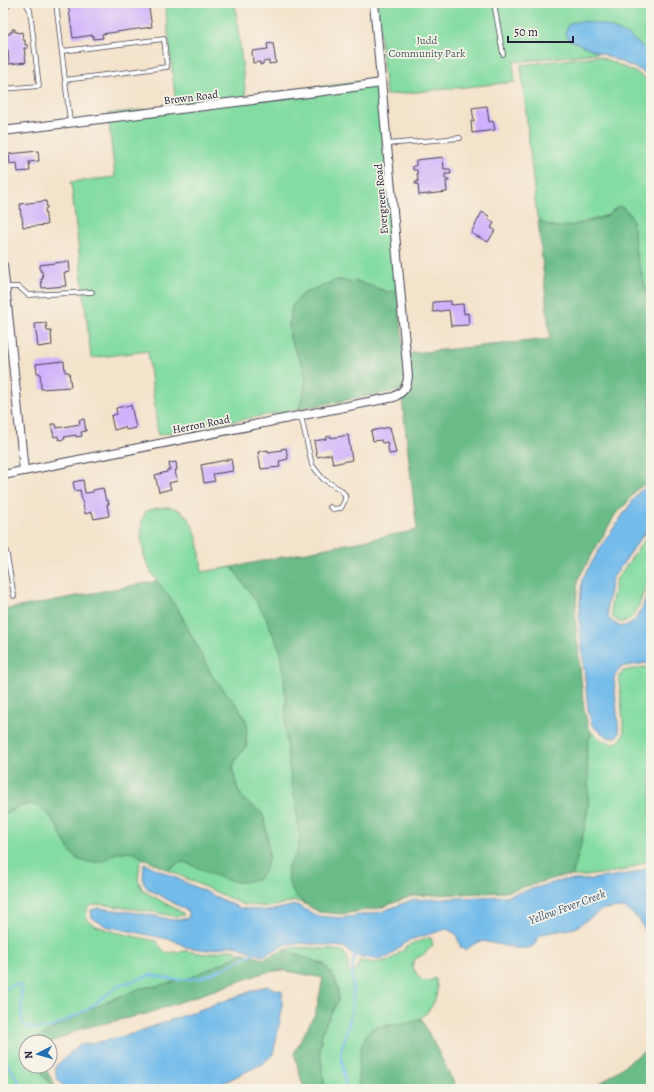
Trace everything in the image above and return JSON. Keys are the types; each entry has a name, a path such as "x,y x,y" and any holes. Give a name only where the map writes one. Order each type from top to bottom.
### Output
{"street":[{"name":"Evergreen Road","path":"374,3 408,376 407,385 402,392"},
{"name":"Brown Road","path":"3,131 381,83"},
{"path":"3,265 24,471"},
{"name":"Herron Road","path":"3,475 394,397 402,392"}],"lane":[{"path":"3,11 10,3"},
{"path":"3,89 39,86 30,10 26,3"},
{"path":"56,3 70,123"},
{"path":"494,3 502,54"},
{"path":"62,51 164,39 168,67 65,80"},
{"path":"387,144 460,138"},
{"path":"5,287 19,287 28,295 92,292"},
{"path":"301,415 312,465 323,479 341,490 345,495 345,500 341,508 334,509 330,507"},
{"path":"3,538 5,556 14,596"}],"green space":[{"path":"165,3 235,3 246,97 378,79 398,290 388,292 359,282 337,280 302,294 289,324 290,337 306,377 299,409 158,435 148,351 91,358 71,182 115,177 108,114 176,106"},
{"name":"Judd Community Park","path":"377,3 651,3 651,54 643,48 513,62 515,82 386,95"},
{"path":"598,56 637,73 651,82 651,305 636,255 633,220 627,211 622,207 613,210 608,215 572,226 559,227 548,225 541,222 537,217 521,65"},
{"path":"617,207 622,207 627,211 633,220 636,255 651,305 651,480 636,490 625,505 615,515 578,579 575,616 584,709 588,726 592,733 589,738 587,752 588,806 582,841 572,876 563,876 505,892 412,896 380,908 342,914 319,912 305,904 294,894 289,884 287,868 296,855 300,841 285,729 286,699 281,652 266,618 232,567 417,530 401,390 299,409 306,377 290,337 289,324 292,306 302,294 337,280 359,282 388,292 398,290 404,354 550,339 538,218 543,223 556,227 570,226 604,217"},
{"path":"167,507 177,509 184,514 194,528 199,546 202,572 232,567 266,618 281,652 286,699 285,729 300,841 296,855 290,862 294,894 305,904 296,901 268,907 242,904 168,870 178,863 184,862 239,882 257,880 265,870 269,857 265,821 262,813 244,800 238,790 233,771 233,766 236,760 246,746 247,723 239,708 212,676 178,609 152,574 144,556 141,532 142,520 146,511"},
{"path":"651,531 651,566 641,600 630,619 625,622 619,621 612,617 611,606 616,580"},
{"path":"157,581 178,609 212,676 239,708 247,724 246,746 236,760 233,766 233,771 238,790 244,800 262,813 265,821 269,857 265,870 257,880 235,882 226,880 184,862 178,863 168,870 130,852 117,853 99,862 83,861 72,854 54,821 49,815 36,806 31,804 23,806 3,815 3,610"},
{"path":"645,667 651,669 651,859 627,870 586,876 572,876 582,841 588,806 587,752 589,738 592,733 609,743 617,742 621,739 624,734 619,678 623,671"},
{"path":"33,804 49,814 57,825 70,851 78,860 102,861 113,854 122,852 136,853 143,859 140,863 138,880 143,891 183,913 184,915 173,916 99,904 90,906 87,909 87,919 91,923 98,927 130,936 157,941 162,949 167,953 186,951 206,954 233,949 236,950 237,953 244,953 192,977 157,986 141,988 82,1012 45,1034 18,1034 18,1074 42,1074 53,1089 3,1089 3,815 20,806"},
{"path":"431,938 433,945 425,953 415,959 412,966 422,981 432,980 435,978 437,985 436,998 430,1008 423,1016 414,1022 386,1025 358,1074 359,1089 325,1089 320,1048 322,1033 338,1001 338,991 335,979 325,965 285,950 290,948 305,947 342,951 347,957 348,969 351,974 359,961 375,963 390,960 411,944"},
{"path":"285,950 325,965 335,979 338,991 338,1001 322,1033 320,1048 325,1089 304,1089 294,1053 316,1012 323,978 282,970 263,973 146,1014 83,1028 58,1039 58,1034 45,1034 82,1012 141,988 157,986 192,977 244,953 263,959"},
{"path":"421,1018 457,1089 359,1089 358,1074 361,1046 367,1033 373,1028 413,1022"},
{"path":"651,1046 651,1089 593,1089"},
{"path":"42,1074 49,1074 57,1089 53,1089"}],"water":[{"path":"582,21 605,25 628,35 651,54 651,77 640,70 570,40 565,34 570,23"},
{"path":"651,484 651,526 648,528 612,579 607,606 608,618 617,624 625,626 631,623 637,618 651,584 651,665 646,663 620,667 614,678 619,734 616,737 610,738 592,725 588,709 579,616 582,579 604,542 639,492"},
{"path":"144,863 240,908 268,911 297,905 317,916 342,918 381,912 412,900 506,896 564,880 586,880 635,873 651,866 651,943 639,919 625,908 603,909 575,928 541,934 533,946 528,948 516,948 482,941 465,950 461,948 456,934 447,929 409,940 388,957 376,959 355,956 344,947 302,943 287,944 262,956 234,945 207,950 186,947 173,940 106,926 92,918 91,910 99,908 141,913 171,920 188,918 189,914 186,910 147,888 143,881"},
{"path":"266,986 282,991 282,1010 273,1054 262,1064 210,1089 65,1089 56,1077 56,1074 58,1074 58,1064 79,1045 95,1043 132,1034"}],"building":[{"path":"68,3 148,3 152,27 102,34 103,38 93,39 93,35 73,38"},
{"path":"12,29 15,29 15,32 18,33 22,32 25,45 28,45 28,48 24,48 26,62 9,64 8,50 6,50 6,34 13,32"},
{"path":"273,43 276,63 269,64 269,61 263,62 263,64 260,65 260,62 253,63 252,51 268,49 267,44"},
{"path":"487,106 489,122 493,121 495,130 472,133 471,121 474,121 472,108"},
{"path":"38,151 39,161 29,162 30,171 18,172 17,163 10,164 9,154"},
{"path":"443,157 444,169 450,169 451,174 445,174 445,179 449,179 449,181 446,181 447,192 419,195 418,184 415,184 415,182 418,182 417,170 413,170 413,166 416,166 416,160"},
{"path":"46,201 47,208 45,209 47,225 23,227 20,204"},
{"path":"482,212 489,216 488,219 494,223 491,228 495,230 488,242 471,233"},
{"path":"69,261 70,272 64,273 66,286 42,288 41,279 43,279 42,271 40,271 40,265"},
{"path":"451,301 451,305 463,304 464,314 468,313 469,325 451,326 449,310 433,312 433,302"},
{"path":"46,323 47,331 51,331 52,345 38,347 35,324"},
{"path":"64,361 65,372 69,372 71,387 41,389 40,373 37,373 36,364"},
{"path":"131,405 136,428 126,430 125,427 114,430 111,416 117,414 116,408"},
{"path":"84,419 86,431 81,432 82,436 76,437 76,435 64,437 65,439 59,440 58,436 54,437 51,424 56,424 57,428 80,424 79,420"},
{"path":"390,427 396,453 389,454 387,442 382,443 381,440 373,441 371,431"},
{"path":"348,435 352,460 333,464 331,454 317,457 314,441 326,439 326,437 331,436 331,438"},
{"path":"286,448 288,459 279,461 280,467 261,469 258,452 282,450 281,449"},
{"path":"231,459 233,471 213,474 215,481 204,483 201,465"},
{"path":"176,462 177,470 175,470 177,481 169,483 171,489 159,492 155,475 167,472 167,470 170,470 169,463"},
{"path":"83,480 85,493 103,488 106,501 108,500 109,504 107,504 109,516 94,519 92,512 85,514 80,490 75,491 73,482"}],"waterway":[{"name":"Yellow Fever Creek","path":"3,991 12,985 21,985 22,1021 24,1025 33,1029 53,1027 88,1009 118,986 151,975 176,980 201,978 254,953"},
{"path":"346,1089 341,1052 351,1016 353,992 352,968 355,956"},
{"name":"Yellow Fever Creek","path":"3,1057 24,1089"}]}
